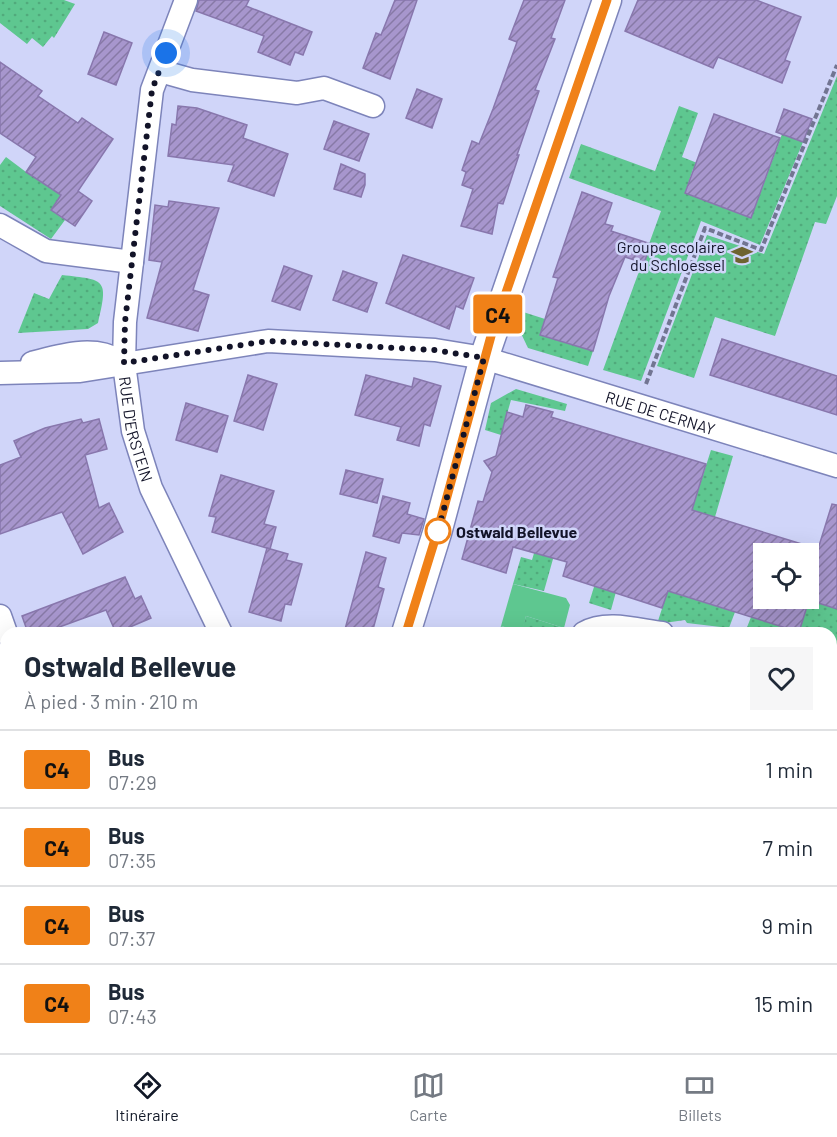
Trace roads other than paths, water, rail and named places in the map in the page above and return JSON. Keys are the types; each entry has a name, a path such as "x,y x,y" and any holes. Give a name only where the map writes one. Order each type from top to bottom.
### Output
{"street":[{"name":"RUE D'ERSTEIN","path":"186,0 152,90 125,322 124,363 133,431 151,488 218,627"},
{"path":"408,627 437,533 484,358 608,0"},
{"path":"160,71 192,80 297,93 324,88 373,106"},
{"path":"0,225 46,251 132,262"},
{"name":"RUE DE CERNAY","path":"0,372 80,371 268,341 435,350 484,358 837,465"},
{"path":"598,627 616,627"}],"place":[{"name":"Groupe scolaire du Schloessel","path":"742,255"},
{"name":"Ostwald Bellevue","path":"438,531"}]}
